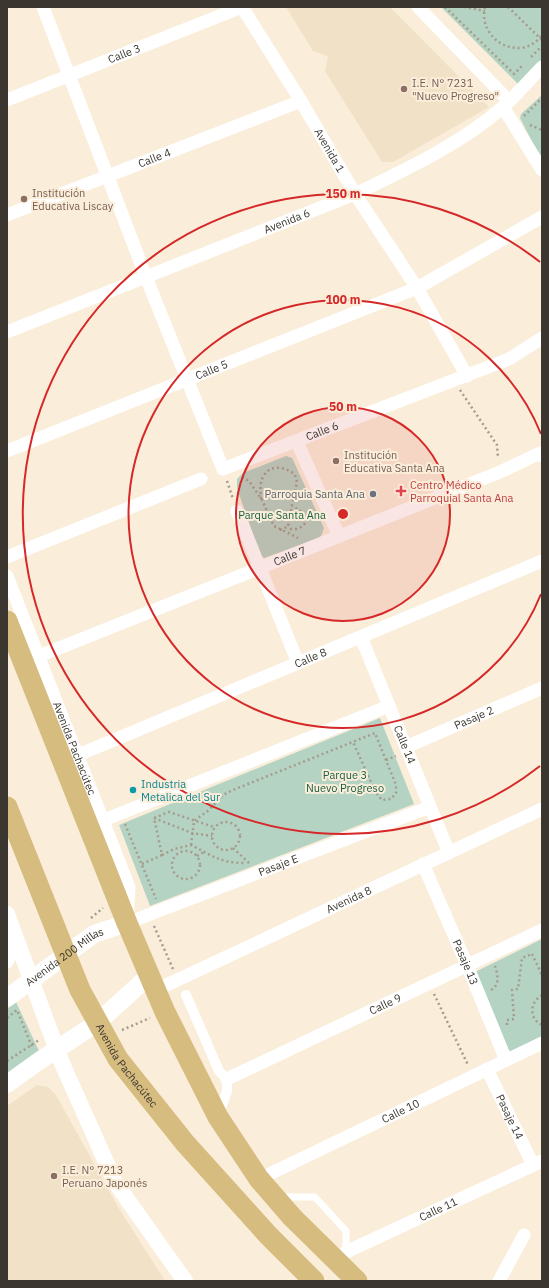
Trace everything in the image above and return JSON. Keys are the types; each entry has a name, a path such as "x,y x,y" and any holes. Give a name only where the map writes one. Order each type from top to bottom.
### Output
{"main road":[{"name":"Avenida Pachacútec","path":"7,621 127,923 165,1012 218,1117 259,1179 292,1217 341,1257 357,1281"},
{"name":"Avenida Pachacútec","path":"7,807 64,955 101,1030 129,1075 185,1143 268,1235 314,1281"},
{"name":"Avenida 200 Millas","path":"12,1004 30,981 64,955 94,934 127,923"},
{"path":"7,1084 56,1049 101,1030 153,983"}],"street":[{"path":"43,7 70,74 146,278 223,469"},
{"name":"Calle 3","path":"7,100 242,7"},
{"name":"Avenida 1","path":"242,7 301,101 355,194 417,288 467,376"},
{"path":"418,7 506,104 542,170"},
{"name":"Avenida 6","path":"7,332 355,194 404,171 458,140 506,104 542,67"},
{"name":"Calle 4","path":"7,215 301,101"},
{"name":"Calle 5","path":"7,451 187,381 417,288 542,217"},
{"name":"Calle 6","path":"223,469 297,442 509,359 542,338"},
{"path":"297,442 339,536"},
{"name":"Calle 7","path":"39,656 500,472 541,454"},
{"path":"7,557 201,479"},
{"path":"237,511 298,663"},
{"name":"Calle 8","path":"78,755 542,561"},
{"name":"Avenida Pachacútec","path":"7,576 104,820 128,887 127,923"},
{"name":"Calle 14","path":"361,637 389,706 399,748 430,807 448,853"},
{"name":"Pasaje 2","path":"399,748 542,688"},
{"path":"104,820 389,706"},
{"name":"Pasaje E","path":"127,923 430,807"},
{"name":"Avenida 8","path":"153,983 178,980 542,809"},
{"name":"Pasaje 13","path":"423,864 467,964 506,1060"},
{"path":"7,914 16,935 30,981 56,1049 78,1103 115,1182 179,1279"},
{"name":"Calle 9","path":"228,1079 467,964 542,930"},
{"path":"7,962 14,947 16,935"},
{"path":"186,995 219,1071 228,1079 227,1091 218,1117"},
{"name":"Calle 10","path":"259,1179 542,1043"},
{"name":"Pasaje 14","path":"487,1069 538,1163"},
{"name":"Calle 11","path":"341,1257 538,1163"},
{"path":"499,1281 524,1234"}],"lane":[{"path":"275,1197 315,1197 346,1231 341,1257"}],"path":[{"path":"445,7 514,74 525,63"},
{"path":"464,7 485,9 484,18 488,32 505,47 520,48 534,43 541,38 508,7"},
{"path":"531,58 542,46"},
{"path":"454,381 497,444 500,472"},
{"path":"296,468 302,481"},
{"path":"223,469 237,511"},
{"path":"261,499 260,487 263,476 272,469 286,469 295,475 297,482 289,526"},
{"path":"244,474 240,477 249,481 261,499 274,526 316,546"},
{"path":"289,526 291,529 295,530 303,526 306,521 302,512 292,506"},
{"path":"280,530 289,526"},
{"path":"191,845 194,821 223,795 246,784 375,733 397,789 394,796 387,800 378,797 353,742"},
{"path":"398,763 396,756 399,748"},
{"path":"386,760 396,756"},
{"path":"213,788 205,791 215,802"},
{"path":"154,818 169,812 214,827 223,822 232,823 236,826 240,835 240,840 233,848 227,850 218,848 212,841 214,827"},
{"path":"154,818 192,833 212,836"},
{"path":"154,818 162,854"},
{"path":"132,821 125,824 159,905"},
{"path":"142,864 177,848 191,845 220,860 232,863 249,863"},
{"path":"177,848 180,852"},
{"path":"233,848 249,863 256,866"},
{"path":"180,852 189,852 197,856 199,861 199,870 193,877 184,879 176,876 172,868 173,859 180,852"},
{"path":"197,856 204,852"},
{"path":"148,914 178,980"},
{"path":"529,947 542,975"},
{"path":"507,1027 507,1020 514,1019 512,990 518,989 522,958 532,954"},
{"path":"485,994 494,988 496,984 498,974 494,965"},
{"path":"428,983 473,1076"},
{"path":"542,995 537,998 532,1008 534,1019 542,1025"},
{"path":"12,1004 39,1061"},
{"path":"101,1030 165,1012"},
{"path":"7,1061 39,1040 36,1034"}],"shaded area":[{"name":"I.E. N° 7231 \"Nuevo Progreso\"","path":"286,7 390,7 489,107 393,162 382,162 325,71 328,56 313,51"},
{"name":"I.E. N° 7213 Peruano Japonés","path":"37,1085 48,1087 56,1095 118,1207 164,1279 160,1281 7,1281 7,1106"}],"green space":[{"path":"441,7 542,7 542,60 518,84"},
{"path":"542,95 542,161 520,118 521,114"},
{"name":"Parque Santa Ana","path":"286,456 292,458 324,528 321,536 316,539 264,558 260,555 237,488 237,479 243,473"},
{"name":"Parque 3 Nuevo Progreso","path":"380,718 414,804 150,906 119,825"},
{"path":"542,939 542,1038 513,1052 506,1051 475,976 477,971"},
{"path":"16,1002 39,1051 7,1079 7,1009"}],"place":[{"name":"I.E. N° 7231 \"Nuevo Progreso\"","path":"404,89"},
{"name":"Institución Educativa Liscay","path":"24,199"},
{"name":"Institución Educativa Santa Ana","path":"336,461"},
{"name":"Centro Médico Parroquial Santa Ana","path":"401,491"},
{"name":"Parroquia Santa Ana","path":"373,494"},
{"name":"Industria Metalica del Sur","path":"133,790"},
{"name":"I.E. N° 7213 Peruano Japonés","path":"54,1176"}]}
